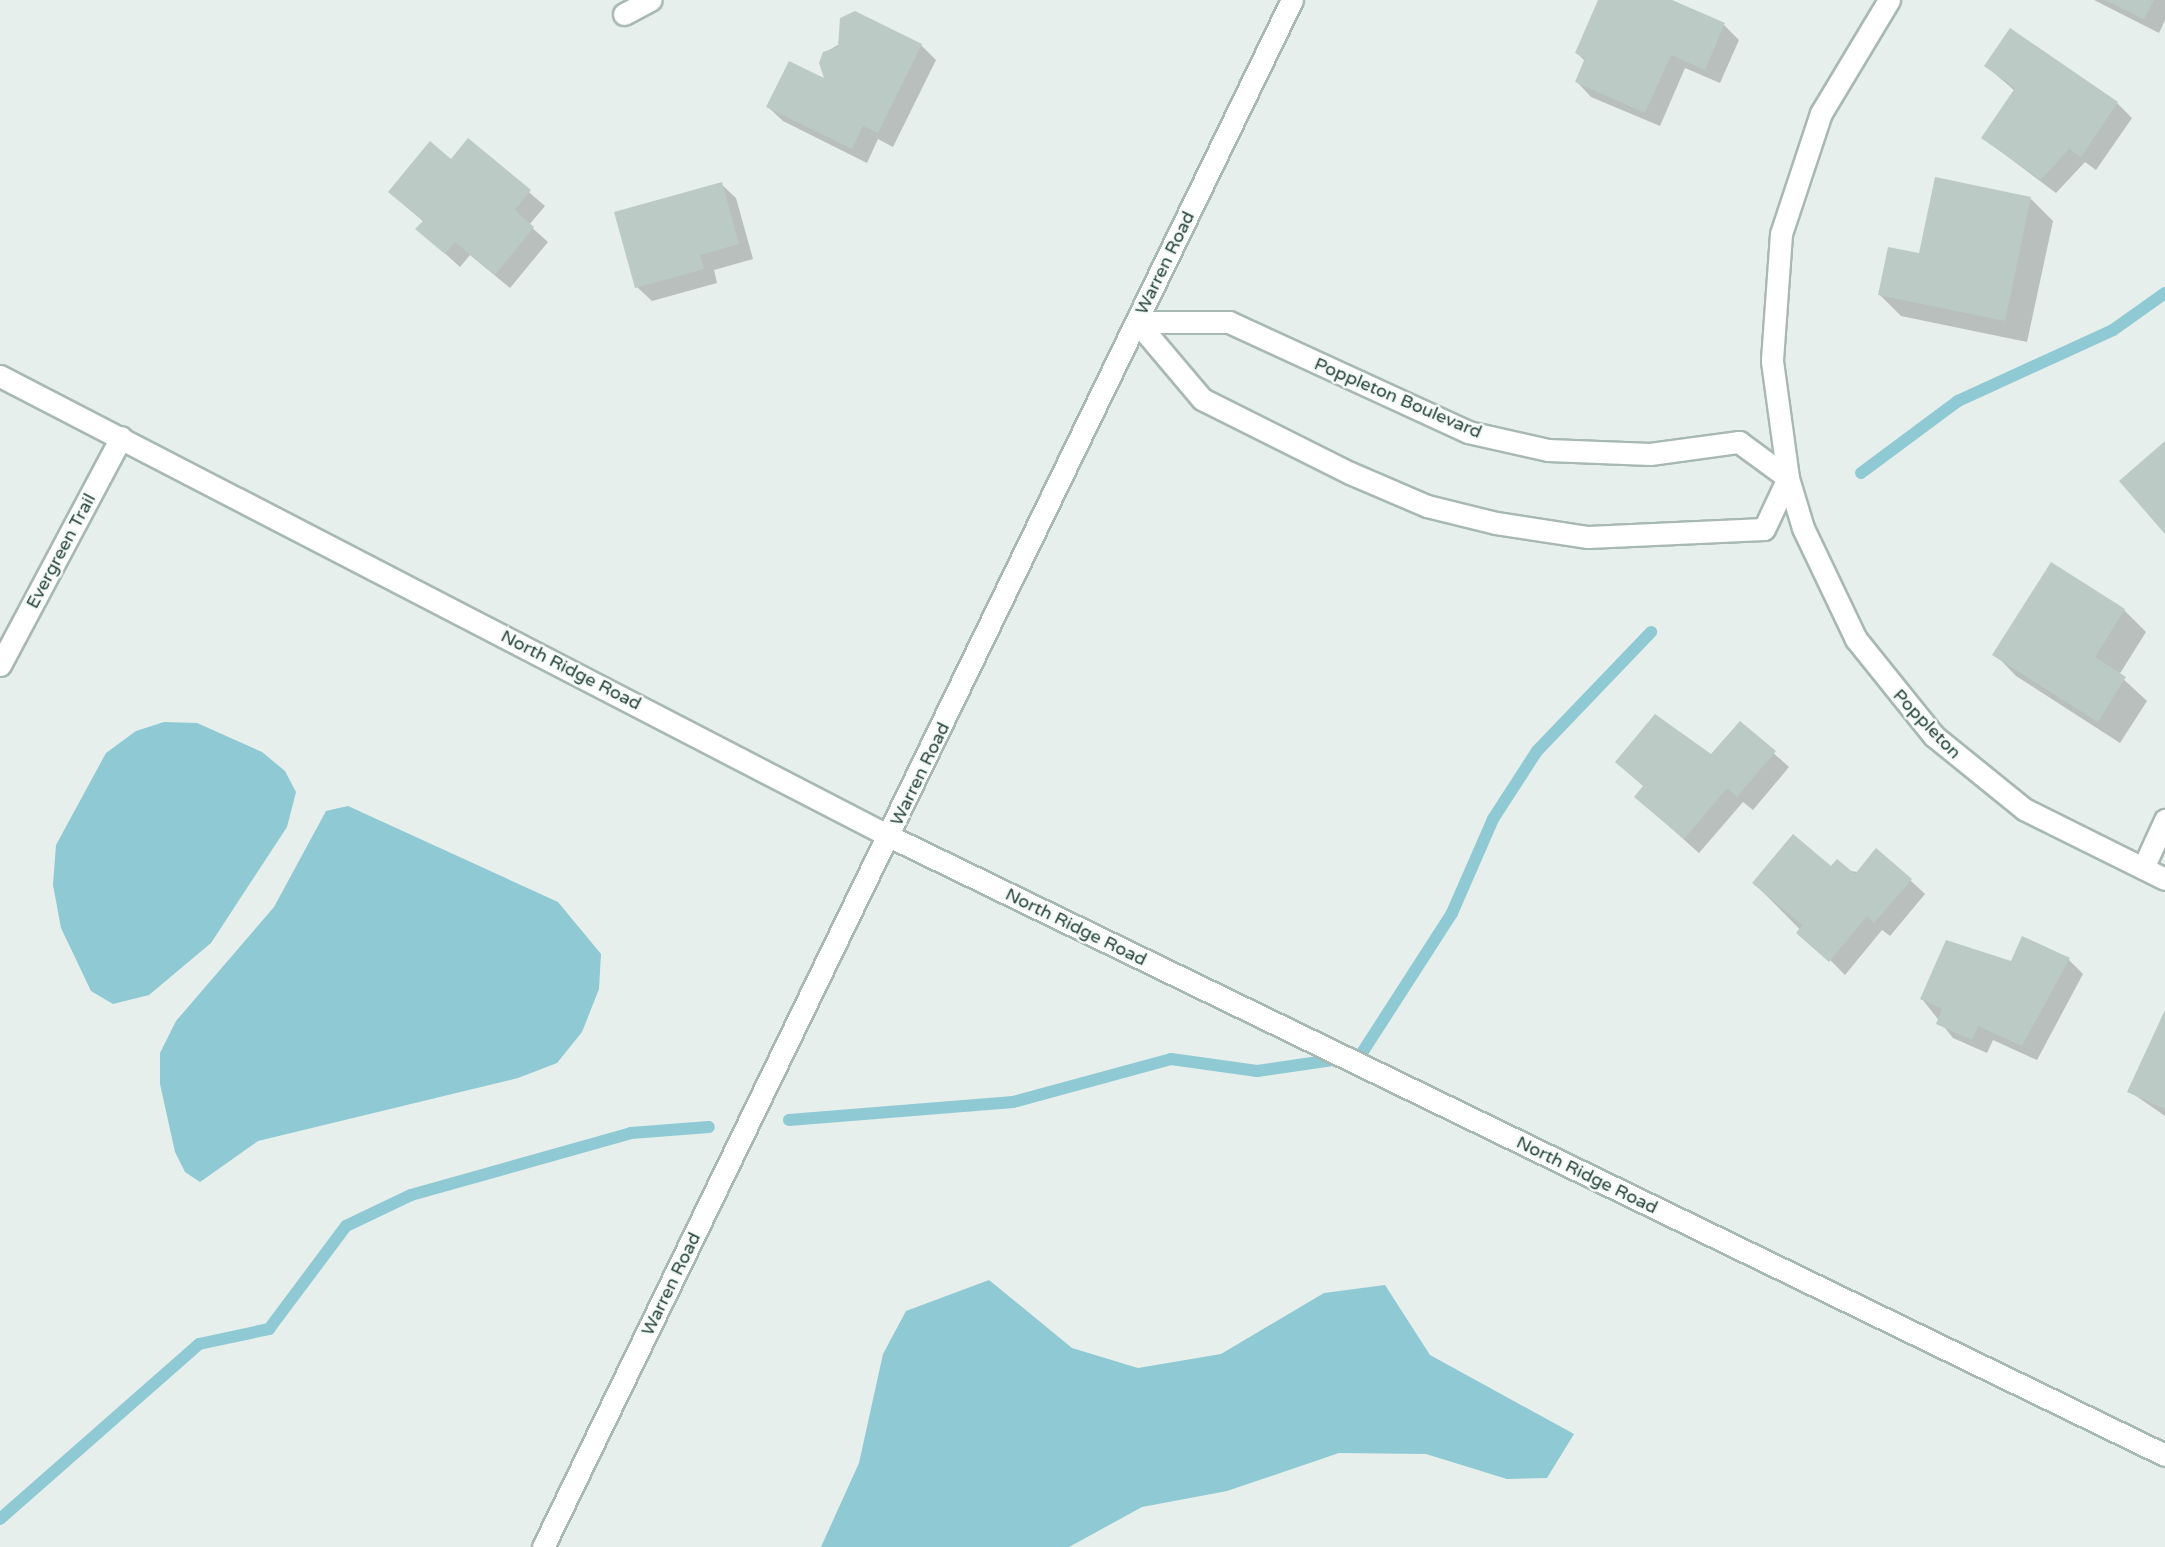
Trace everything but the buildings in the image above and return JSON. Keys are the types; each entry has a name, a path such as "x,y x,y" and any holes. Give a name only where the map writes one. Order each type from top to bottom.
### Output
{"street":[{"path":"624,14 650,0"},
{"name":"Warren Road","path":"543,1547 1292,0"},
{"name":"Poppleton","path":"1889,0 1821,113 1781,234 1772,361 1788,478 1825,582 1856,639 1934,736 2024,810 2165,880"},
{"path":"1137,322 1202,399 1414,500 1496,523 1588,537 1764,528 1788,478"},
{"name":"Poppleton Boulevard","path":"1137,322 1229,322 1468,432 1561,451 1650,454 1739,442 1788,478"},
{"name":"North Ridge Road","path":"0,376 889,836 2165,1455"},
{"name":"Evergreen Trail","path":"0,665 121,437"},
{"path":"2143,868 2165,820"}],"water":[{"path":"164,722 197,723 262,752 285,771 296,792 287,827 211,943 149,995 113,1004 91,991 61,928 53,885 56,845 106,753 136,731"},
{"path":"348,806 558,902 601,954 599,989 582,1032 557,1063 518,1078 258,1141 200,1182 185,1172 175,1152 160,1084 160,1053 176,1021 274,907 326,811"},
{"path":"989,1280 1072,1348 1138,1368 1221,1354 1324,1293 1385,1285 1430,1355 1574,1434 1547,1478 1507,1479 1426,1454 1339,1453 1227,1491 1142,1507 1069,1547 821,1547 859,1463 883,1354 906,1311"}],"waterway":[{"path":"1861,473 1958,401 2113,330 2165,293"},
{"path":"789,1120 1013,1102 1171,1059 1257,1071 1360,1056 1452,913 1493,819 1537,751 1651,632"},
{"path":"0,1519 199,1344 269,1329 346,1226 411,1195 631,1133 709,1127"}]}
